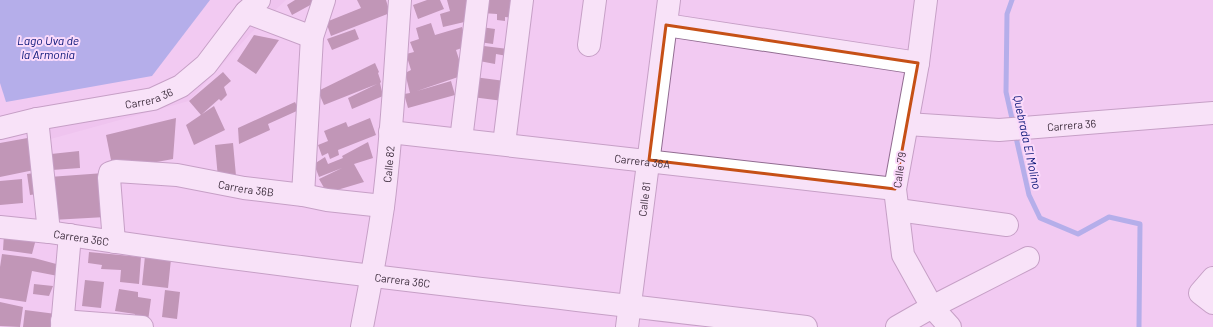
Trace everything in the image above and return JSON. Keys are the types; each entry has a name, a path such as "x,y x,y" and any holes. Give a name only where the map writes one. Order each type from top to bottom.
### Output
{"street":[{"path":"303,195 312,36 324,0"},
{"name":"Calle 82","path":"362,327 372,277 383,206 400,0"},
{"path":"461,140 478,0"},
{"path":"504,144 522,0"},
{"path":"589,45 595,0"},
{"name":"Calle 81","path":"627,327 669,0"},
{"name":"Calle 79","path":"926,0 918,63 895,189 903,255 932,307 950,327"},
{"path":"252,6 312,36"},
{"name":"Carrera 36","path":"0,128 37,119 153,99 181,86 206,65 252,6"},
{"path":"666,25 918,63"},
{"name":"Carrera 36","path":"907,124 1003,130 1213,113"},
{"path":"37,119 59,233 62,324 142,327"},
{"name":"Carrera 36A","path":"390,132 649,160 895,189"},
{"name":"Carrera 36B","path":"114,242 109,178 110,173 116,171 177,175 244,188 303,195 327,200 383,206"},
{"path":"898,210 1007,225"},
{"name":"Carrera 36C","path":"0,227 59,233 114,242 372,277 630,305 806,327"},
{"path":"897,327 932,307 1028,258"}],"highlighted area":[{"path":"666,25 918,63 895,189 649,160"}],"shaded area":[{"path":"267,0 286,0 251,33 189,101 47,140 45,127 161,105"}],"water":[{"name":"Lago Uva de la Armonía","path":"0,0 210,0 152,76 6,102 0,83"}],"building":[{"path":"295,0 312,0 314,3 292,15 287,5"},
{"path":"357,0 386,0 390,13 331,36 326,22 361,8"},
{"path":"427,0 440,0 444,9 418,19 413,5"},
{"path":"447,0 474,0 473,20 443,27 440,14 450,11"},
{"path":"484,0 517,0 514,18 505,17 505,21 497,20 497,14 482,13"},
{"path":"431,23 435,35 462,27 468,46 456,50 464,75 417,91 451,81 455,95 408,108 404,94 410,93 405,73 411,70 406,54 414,52 410,42 419,39 416,28"},
{"path":"481,27 495,29 493,44 479,42"},
{"path":"355,29 359,39 332,50 327,39"},
{"path":"254,35 279,40 256,74 237,61"},
{"path":"476,45 508,49 507,56 496,54 495,64 474,60"},
{"path":"375,63 379,72 383,96 352,109 348,98 377,84 324,105 318,91"},
{"path":"223,72 231,81 224,87 227,95 221,101 219,99 201,115 189,101"},
{"path":"474,77 505,81 503,101 472,97"},
{"path":"295,102 299,110 268,124 270,130 239,144 238,128"},
{"path":"214,106 225,130 194,145 186,125"},
{"path":"176,118 173,159 113,170 106,135"},
{"path":"370,118 376,135 338,150 339,155 330,159 328,153 322,156 318,145 328,141 324,131 346,122 348,127"},
{"path":"33,137 39,169 0,177 0,143"},
{"path":"368,142 373,158 354,164 364,182 327,193 319,179 342,168 319,177 314,164 325,157 328,164 343,158 342,156"},
{"path":"233,143 236,176 218,178 215,145"},
{"path":"79,151 80,168 52,170 51,154"},
{"path":"41,172 44,193 30,195 27,174"},
{"path":"104,173 106,217 52,220 49,177"},
{"path":"22,179 23,203 0,205 0,181"},
{"path":"4,234 36,239 32,254 3,250"},
{"path":"89,252 141,257 139,284 120,282 121,270 101,269 102,265 88,263"},
{"path":"2,254 34,258 60,265 58,276 32,271 26,302 0,298 0,267"},
{"path":"145,256 171,259 168,288 142,285"},
{"path":"85,280 104,282 101,308 82,306"},
{"path":"34,284 53,286 49,296 33,294"},
{"path":"119,289 138,292 138,297 151,299 148,321 134,319 135,314 115,311"},
{"path":"165,290 180,292 177,319 162,317"},
{"path":"0,302 23,307 20,327 0,326"},
{"path":"25,310 56,314 54,327 23,327"}],"waterway":[{"name":"Quebrada El Molino","path":"1012,0 1007,14 1006,92 1013,123"},
{"name":"Quebrada El Molino","path":"1015,133 1029,195 1040,218 1078,234 1109,217 1140,224 1139,327"}]}
